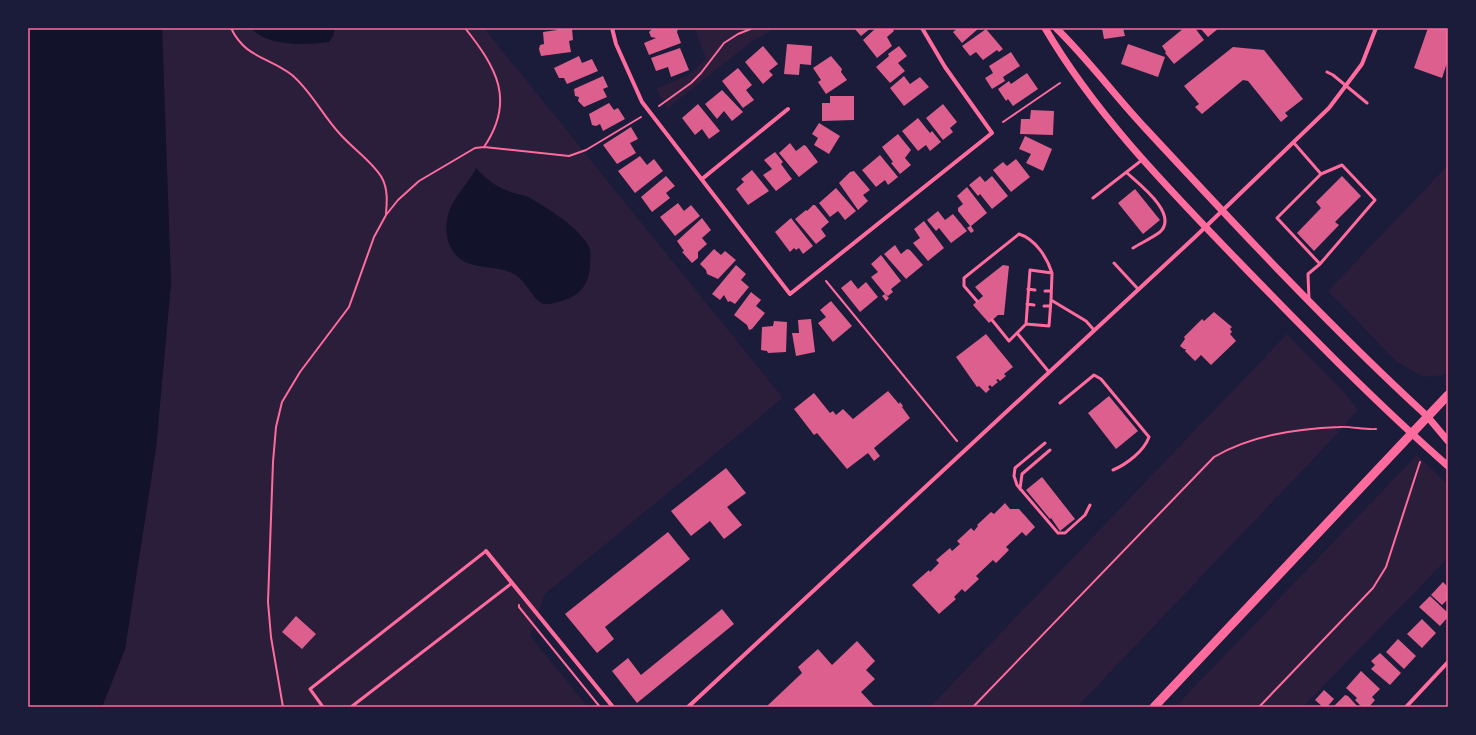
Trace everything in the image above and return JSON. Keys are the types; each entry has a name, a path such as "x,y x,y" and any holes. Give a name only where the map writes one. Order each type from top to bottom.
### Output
{"main road":[{"path":"1154,707 1427,416 1448,396"}],"street":[{"path":"612,28 616,44 642,102 790,294 992,133 945,67 922,28"},
{"path":"1045,28 1065,61 1109,120 1205,226 1387,411 1448,466"},
{"path":"1056,28 1076,48 1125,106 1222,212 1427,416 1448,441"},
{"path":"688,707 1205,226 1222,212 1294,143 1329,108 1346,87 1362,64 1376,28"},
{"path":"702,180 788,109"},
{"path":"486,551 613,707"},
{"path":"1406,707 1448,662"}],"lane":[{"path":"1327,72 1333,75 1367,103"},
{"path":"1294,143 1321,174"},
{"path":"1093,198 1144,159"},
{"path":"1309,300 1308,274 1320,264 1376,200 1342,165 1321,174 1277,218 1320,264"},
{"path":"1127,172 1160,206 1165,216 1164,226 1160,232 1133,248"},
{"path":"977,301 964,286 964,278 1018,234 1028,237 1048,260 1052,272 1048,326 1026,324"},
{"path":"1114,263 1138,289"},
{"path":"992,320 1009,341 1026,324 1030,270 1052,272"},
{"path":"1028,289 1035,290"},
{"path":"1045,291 1051,291"},
{"path":"1051,300 1086,321 1094,330"},
{"path":"1027,304 1034,305"},
{"path":"1044,306 1050,306"},
{"path":"1017,333 1049,372"},
{"path":"1060,403 1094,375 1101,379 1149,437 1146,445 1121,467 1113,470"},
{"path":"1045,443 1015,468 1014,476 1020,488 1058,533 1065,533 1085,515 1090,505"},
{"path":"1020,488 1022,474 1050,450"},
{"path":"323,707 310,689 486,551"},
{"path":"351,707 512,583"}],"path":[{"path":"231,28 242,45 251,53 283,70 301,84 339,134 370,164 382,178 387,194 386,215"},
{"path":"465,28 491,64 497,80 500,109 498,122 484,147"},
{"path":"660,106 691,83 701,73 724,43 738,34 753,28"},
{"path":"1003,122 1060,83"},
{"path":"283,707 271,637 268,602 274,462 279,410 290,385 349,307 374,237 386,215 398,200 419,181 475,148 484,147 569,156 586,150 641,117"},
{"path":"826,281 958,441"},
{"path":"973,707 1214,457 1234,447 1287,432 1340,427 1376,429"},
{"path":"1259,707 1376,583 1386,567 1420,462"},
{"path":"521,593 519,607 600,707"}],"shaded area":[{"path":"28,28 162,28 171,283 156,448 125,649 102,707 28,707"},
{"path":"162,28 484,28 783,398 545,594 530,636 588,707 102,707 125,649 156,448 171,283"},
{"path":"251,28 335,28 333,36 329,42 298,44 277,42 267,39"},
{"path":"694,28 776,28 751,42 668,108 656,89 690,74 706,58"},
{"path":"1448,165 1448,371 1444,375 1423,377 1397,362 1328,291"},
{"path":"476,168 499,187 528,197 544,206 563,219 580,234 590,249 588,278 582,289 572,297 565,300 551,304 544,304 540,302 521,280 512,273 465,262 454,253 448,240 446,226 447,219 454,200 470,179"},
{"path":"1287,334 1342,390 1358,410 1346,423 1346,427 1339,432 1077,707 930,707"},
{"path":"1417,455 1448,485 1448,558 1303,707 1175,707"}],"building":[{"path":"557,28 572,28 573,40 569,41 571,52 541,56 539,49 540,45 544,44 543,32 557,30"},
{"path":"653,28 678,28 677,32 681,43 649,55 644,43 656,38 651,37 649,32"},
{"path":"854,28 871,28 861,36"},
{"path":"876,28 892,28 894,31 887,37 892,46 877,58 863,40"},
{"path":"958,28 979,28 962,43 953,32"},
{"path":"1102,28 1123,28 1125,36 1104,39"},
{"path":"1184,28 1195,28 1204,40 1174,64 1165,53 1166,52 1162,46"},
{"path":"1200,28 1219,28 1208,37"},
{"path":"1428,28 1448,28 1448,60 1442,78 1414,68"},
{"path":"986,29 1003,49 999,52 997,50 983,60 976,52 970,56 962,46"},
{"path":"787,44 812,46 811,65 800,64 799,75 784,74"},
{"path":"1128,44 1165,57 1158,77 1121,64"},
{"path":"763,46 778,64 769,71 773,75 763,84 745,62"},
{"path":"899,46 907,56 898,63 905,71 890,83 876,67 889,56 888,54"},
{"path":"1233,47 1264,50 1303,99 1285,113 1288,116 1281,122 1248,81 1243,80 1202,114 1195,107 1199,104 1184,86"},
{"path":"680,48 689,70 671,77 668,67 656,71 651,58"},
{"path":"1011,52 1020,66 1003,77 1005,81 992,89 985,78 993,73 989,66"},
{"path":"579,56 582,63 592,59 598,71 567,84 564,78 559,78 554,68"},
{"path":"831,56 842,69 841,72 847,80 826,94 818,82 821,80 813,68"},
{"path":"738,68 752,85 746,90 754,100 743,108 722,81"},
{"path":"1027,73 1038,89 1013,106 1008,99 1006,101 998,89 1009,81 1011,84"},
{"path":"603,76 608,87 603,89 607,97 584,107 578,101 579,97 575,96 574,89"},
{"path":"904,76 910,84 920,77 929,87 904,106 890,88"},
{"path":"722,90 743,112 732,121 724,111 717,119 705,104"},
{"path":"830,96 854,96 854,120 822,121 822,103 830,103"},
{"path":"609,103 614,110 618,108 625,119 603,131 600,124 596,126 592,125 589,114"},
{"path":"698,104 720,131 709,139 702,129 695,135 682,118"},
{"path":"943,104 957,122 950,128 953,132 943,140 926,118"},
{"path":"1031,110 1054,111 1053,135 1020,134 1021,119 1030,119"},
{"path":"918,118 930,133 932,131 941,142 930,151 926,145 918,151 902,131"},
{"path":"819,123 840,136 829,154 814,145 818,138 812,134"},
{"path":"631,127 638,139 630,143 636,153 617,164 603,145"},
{"path":"898,134 911,150 905,158 911,165 900,174 891,163 893,162 882,147"},
{"path":"1025,136 1052,149 1043,171 1026,163 1031,154 1019,149"},
{"path":"790,143 796,151 804,145 806,146 818,162 799,177 779,153"},
{"path":"775,152 783,162 781,164 792,179 776,191 763,175 772,169 764,160"},
{"path":"880,155 898,177 888,185 885,180 876,187 862,170"},
{"path":"640,156 647,165 654,159 663,171 635,193 618,171"},
{"path":"1016,159 1030,177 1011,192 993,170 1003,162 1007,166"},
{"path":"752,170 769,191 748,205 736,189 744,182 741,179"},
{"path":"854,171 870,190 863,195 868,201 858,210 839,183 850,172"},
{"path":"666,176 675,186 666,193 670,198 652,212 641,197"},
{"path":"980,176 985,182 992,176 1008,196 992,209 980,194 978,196 969,185"},
{"path":"1342,176 1361,196 1335,222 1339,225 1314,251 1297,233 1321,208 1316,202"},
{"path":"967,187 987,213 971,226 974,231 971,233 967,228 970,226 958,211 958,208 963,204 957,196"},
{"path":"836,188 856,211 845,220 838,211 830,217 819,203"},
{"path":"1135,189 1160,220 1143,234 1118,203"},
{"path":"678,203 684,211 691,205 700,216 675,236 660,217"},
{"path":"815,205 829,222 821,229 826,236 816,244 795,219"},
{"path":"938,211 945,220 953,214 967,231 951,243 939,228 936,231 927,220"},
{"path":"702,218 711,230 702,238 707,244 698,252 698,258 692,263 682,252 684,251 677,241"},
{"path":"791,218 813,246 803,254 799,248 796,250 794,248 790,252 775,232"},
{"path":"924,221 944,248 928,261 913,243 920,238 914,229"},
{"path":"895,245 901,254 907,249 910,250 923,265 906,279 884,254"},
{"path":"714,249 721,255 725,251 736,260 718,279 707,274 706,270 700,264"},
{"path":"881,255 901,281 891,289 893,292 888,296 871,277 878,272 871,264"},
{"path":"736,265 746,274 741,280 749,287 735,304 730,301 728,302 724,295 720,300 712,294"},
{"path":"1003,265 1009,266 1004,315 998,315 989,323 973,305 983,296 975,287"},
{"path":"851,280 858,289 866,282 878,297 860,312 841,288"},
{"path":"751,292 761,300 756,306 765,313 752,329 749,330 747,325 734,315"},
{"path":"885,294 889,298 886,301 882,296"},
{"path":"831,301 852,326 833,342 818,323 826,317 820,310"},
{"path":"1214,312 1232,327 1230,329 1232,332 1230,334 1236,341 1211,365 1201,355 1195,361 1185,351 1186,349 1180,346 1185,339 1184,337 1202,319 1204,321"},
{"path":"811,319 815,352 796,356 792,333 799,333 798,320"},
{"path":"774,321 787,322 786,352 768,353 767,351 761,350 762,327 773,326"},
{"path":"986,334 1013,367 1004,374 1006,376 1000,381 998,379 996,380 998,382 992,387 990,385 988,387 990,389 986,393 979,386 977,387 956,357"},
{"path":"888,391 899,404 900,402 910,418 874,448 880,456 874,461 868,453 847,469 817,433 814,435 794,409 814,393 830,413 833,411 836,415 843,409 853,419"},
{"path":"1109,396 1138,431 1116,449 1088,413"},
{"path":"726,468 746,493 727,507 742,525 724,539 710,521 691,536 671,511"},
{"path":"1042,477 1075,519 1060,531 1051,518 1050,519 1026,490"},
{"path":"1005,503 1010,509 1019,509 1035,527 1026,536 1022,532 1006,547 1009,550 996,563 993,560 976,576 979,579 965,592 962,589 954,597 956,599 939,614 912,585 929,570 930,572 939,563 936,560 950,548 952,551 960,544 957,541 971,528 974,531 978,526 977,525 991,512 994,514"},
{"path":"668,532 690,559 605,627 614,639 597,653 565,614"},
{"path":"1443,582 1447,586 1448,599 1442,605 1431,595"},
{"path":"1430,596 1448,613 1448,617 1440,626 1419,607"},
{"path":"722,609 734,624 637,703 612,671 628,658 641,675"},
{"path":"296,616 316,634 302,649 282,632"},
{"path":"1422,619 1436,633 1422,648 1407,634"},
{"path":"1398,639 1416,656 1404,669 1386,652"},
{"path":"857,641 875,661 866,670 875,679 861,692 875,707 766,707 802,673 798,667 818,649 832,665"},
{"path":"1380,653 1401,673 1390,685 1371,669 1375,665 1371,661"},
{"path":"1361,671 1380,689 1372,697 1375,700 1369,707 1362,707 1355,700 1357,698 1346,688"},
{"path":"1324,690 1334,699 1327,707 1323,707 1315,700"},
{"path":"1345,695 1348,696 1358,707 1333,707"}]}
